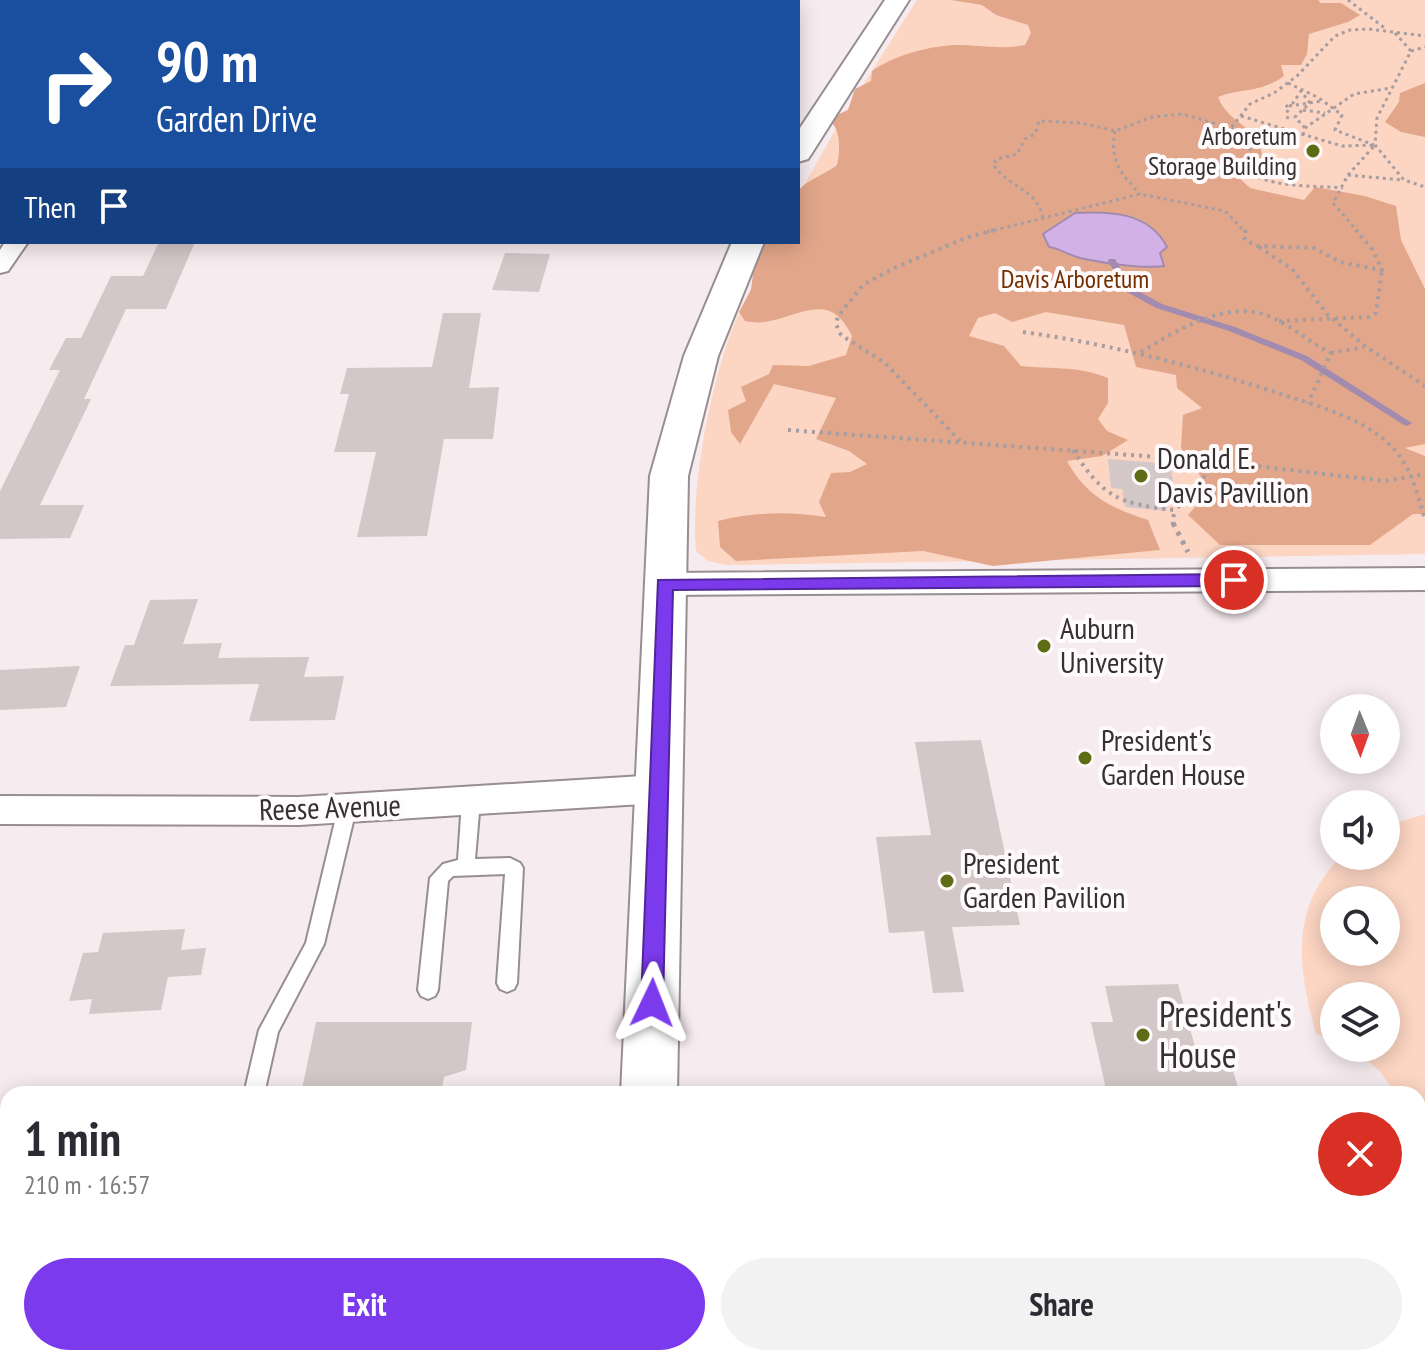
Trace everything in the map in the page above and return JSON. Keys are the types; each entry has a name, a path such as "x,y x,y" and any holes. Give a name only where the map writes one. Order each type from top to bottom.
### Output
{"main road":[{"path":"800,150 897,0"},
{"path":"649,1086 669,476 682,411 719,299 747,244"}],"street":[{"path":"0,266 16,244"},
{"path":"664,584 1425,579"},
{"name":"Reese Avenue","path":"0,810 347,809 584,791 659,789"}],"lane":[{"path":"466,867 471,801"},
{"path":"256,1086 269,1030 315,944 347,809"},
{"path":"428,990 439,878 449,869 466,867 514,868 507,983"}],"path":[{"path":"1348,0 1399,35 1411,51"},
{"path":"1231,128 1250,104 1288,83 1335,36 1350,30 1387,29 1425,36"},
{"path":"1279,321 1360,319 1376,313 1382,270 1369,240 1342,217 1333,203 1348,175 1375,145 1377,118 1411,51 1425,47"},
{"path":"1288,83 1342,115 1326,141"},
{"path":"1303,135 1305,128 1347,102 1354,94 1391,88"},
{"path":"1287,105 1293,103 1301,91"},
{"path":"1301,91 1309,105"},
{"path":"1287,105 1309,105 1323,101"},
{"path":"1287,105 1287,119"},
{"path":"1305,128 1295,117 1309,105"},
{"path":"1303,110 1325,113"},
{"path":"1043,218 1043,207 1038,198 999,174 993,164 997,159 1017,154 1025,139 1035,134 1039,121 1081,123 1115,131 1167,114 1182,114 1231,128 1245,139 1251,152 1241,166 1250,177 1271,182 1294,181 1343,188"},
{"path":"1240,116 1342,146 1375,145"},
{"path":"1335,130 1375,145 1404,180"},
{"path":"1115,131 1110,155 1120,172 1140,194"},
{"path":"1348,175 1404,180 1425,187"},
{"path":"960,441 885,363 841,335 836,324 838,316 863,285 894,268 968,237 1140,194 1225,211 1246,230 1243,236 1246,241 1292,269 1331,318 1365,346 1425,386"},
{"path":"1258,246 1314,248 1340,262 1382,270"},
{"path":"1141,352 1185,327 1212,318 1257,313 1279,321 1306,342 1331,353 1365,346"},
{"path":"1023,332 1084,339 1141,352 1308,403 1349,419 1386,443 1401,457 1411,476 1425,519"},
{"path":"1308,403 1331,353"},
{"path":"788,430 1213,461 1385,481 1425,474"},
{"path":"1072,449 1087,472 1116,502 1174,510 1194,494 1213,461"},
{"path":"1174,510 1173,526 1190,556"}],"green space":[{"name":"Davis Arboretum","path":"917,0 1425,0 1425,554 727,565 708,561 696,551 696,497 704,434 718,372 736,320 773,244 800,244 800,192 842,118"},
{"name":"Davis Arboretum","path":"951,0 1318,0 1321,3 1341,3 1360,15 1309,34 1307,54 1301,65 1281,65 1284,76 1275,82 1218,97 1229,114 1255,138 1260,148 1264,161 1233,172 1250,188 1304,200 1315,187 1365,196 1396,206 1401,240 1425,289 1425,444 1405,448 1425,456 1425,514 1413,514 1370,545 1220,545 1188,515 1210,490 1181,448 1183,415 1202,408 1177,388 1176,375 1136,367 1124,325 1046,312 1012,322 995,313 978,318 969,336 1004,346 1021,366 1076,370 1108,378 1108,403 1098,419 1107,431 1128,440 1102,456 1067,461 1091,492 1122,511 1148,520 1160,550 993,566 923,551 736,561 720,547 718,521 772,513 826,517 819,502 831,473 850,472 867,464 849,451 816,439 836,398 774,384 740,444 731,432 728,410 746,401 741,387 769,374 773,365 809,366 846,355 852,336 834,313 824,310 764,322 745,321 739,312 751,290 753,274 747,261 751,244 800,244 800,189 837,165 838,137 832,123 839,114 848,110 855,89 871,81 872,71 912,52 935,47 1025,45 1031,33 1028,25 996,15 982,5"},
{"path":"1425,83 1425,137 1401,132 1385,122 1399,102 1400,93"},
{"path":"1425,814 1425,1086 1390,1086 1369,1062 1400,1062 1400,982 1320,982 1320,1035 1316,1034 1305,986 1302,940 1305,919 1324,877 1330,870 1400,870 1400,822"}],"shaded area":[{"path":"1075,213 1115,214 1139,220 1159,235 1167,247 1160,253 1164,266 1100,262 1049,247 1043,234"}],"building":[{"path":"158,244 194,244 166,309 126,309 84,399 91,399 40,505 84,505 70,538 0,539 0,491 60,370 49,370 66,338 81,338 111,276 143,276"},
{"path":"505,253 550,254 539,292 492,290"},
{"path":"443,313 481,313 469,388 499,387 493,439 444,439 427,536 357,537 376,452 334,452 349,394 340,394 347,368 432,367"},
{"name":"Donald E. Davis Pavillion","path":"1108,459 1170,464 1175,493 1164,492 1167,511 1125,507 1122,489 1111,488"},
{"path":"198,599 183,644 222,643 218,658 309,657 304,677 344,676 335,720 249,721 259,684 110,686 125,645 134,645 150,600"},
{"path":"80,666 66,707 0,710 0,670"},
{"name":"President Garden Pavilion","path":"981,740 1020,925 952,927 964,992 933,993 924,931 889,933 876,837 931,835 915,742"},
{"path":"185,929 181,950 206,948 201,975 168,977 161,1010 89,1014 92,999 69,1001 83,953 98,952 103,933"},
{"name":"President's House","path":"1178,984 1195,1047 1226,1047 1238,1086 1105,1086 1091,1022 1113,1022 1105,986"},
{"path":"316,1022 472,1022 466,1070 444,1077 442,1086 303,1086"}],"waterway":[{"path":"1112,261 1128,289 1159,306 1232,329 1304,358 1407,423"}],"place":[{"name":"Arboretum Storage Building","path":"1313,151"},
{"name":"Donald E. Davis Pavillion","path":"1141,476"},
{"name":"Auburn University","path":"1044,646"},
{"name":"President's Garden House","path":"1085,758"},
{"name":"President Garden Pavilion","path":"947,881"},
{"name":"President's House","path":"1143,1035"}],"route":[{"path":"652,1003 664,584 1234,580"}]}
